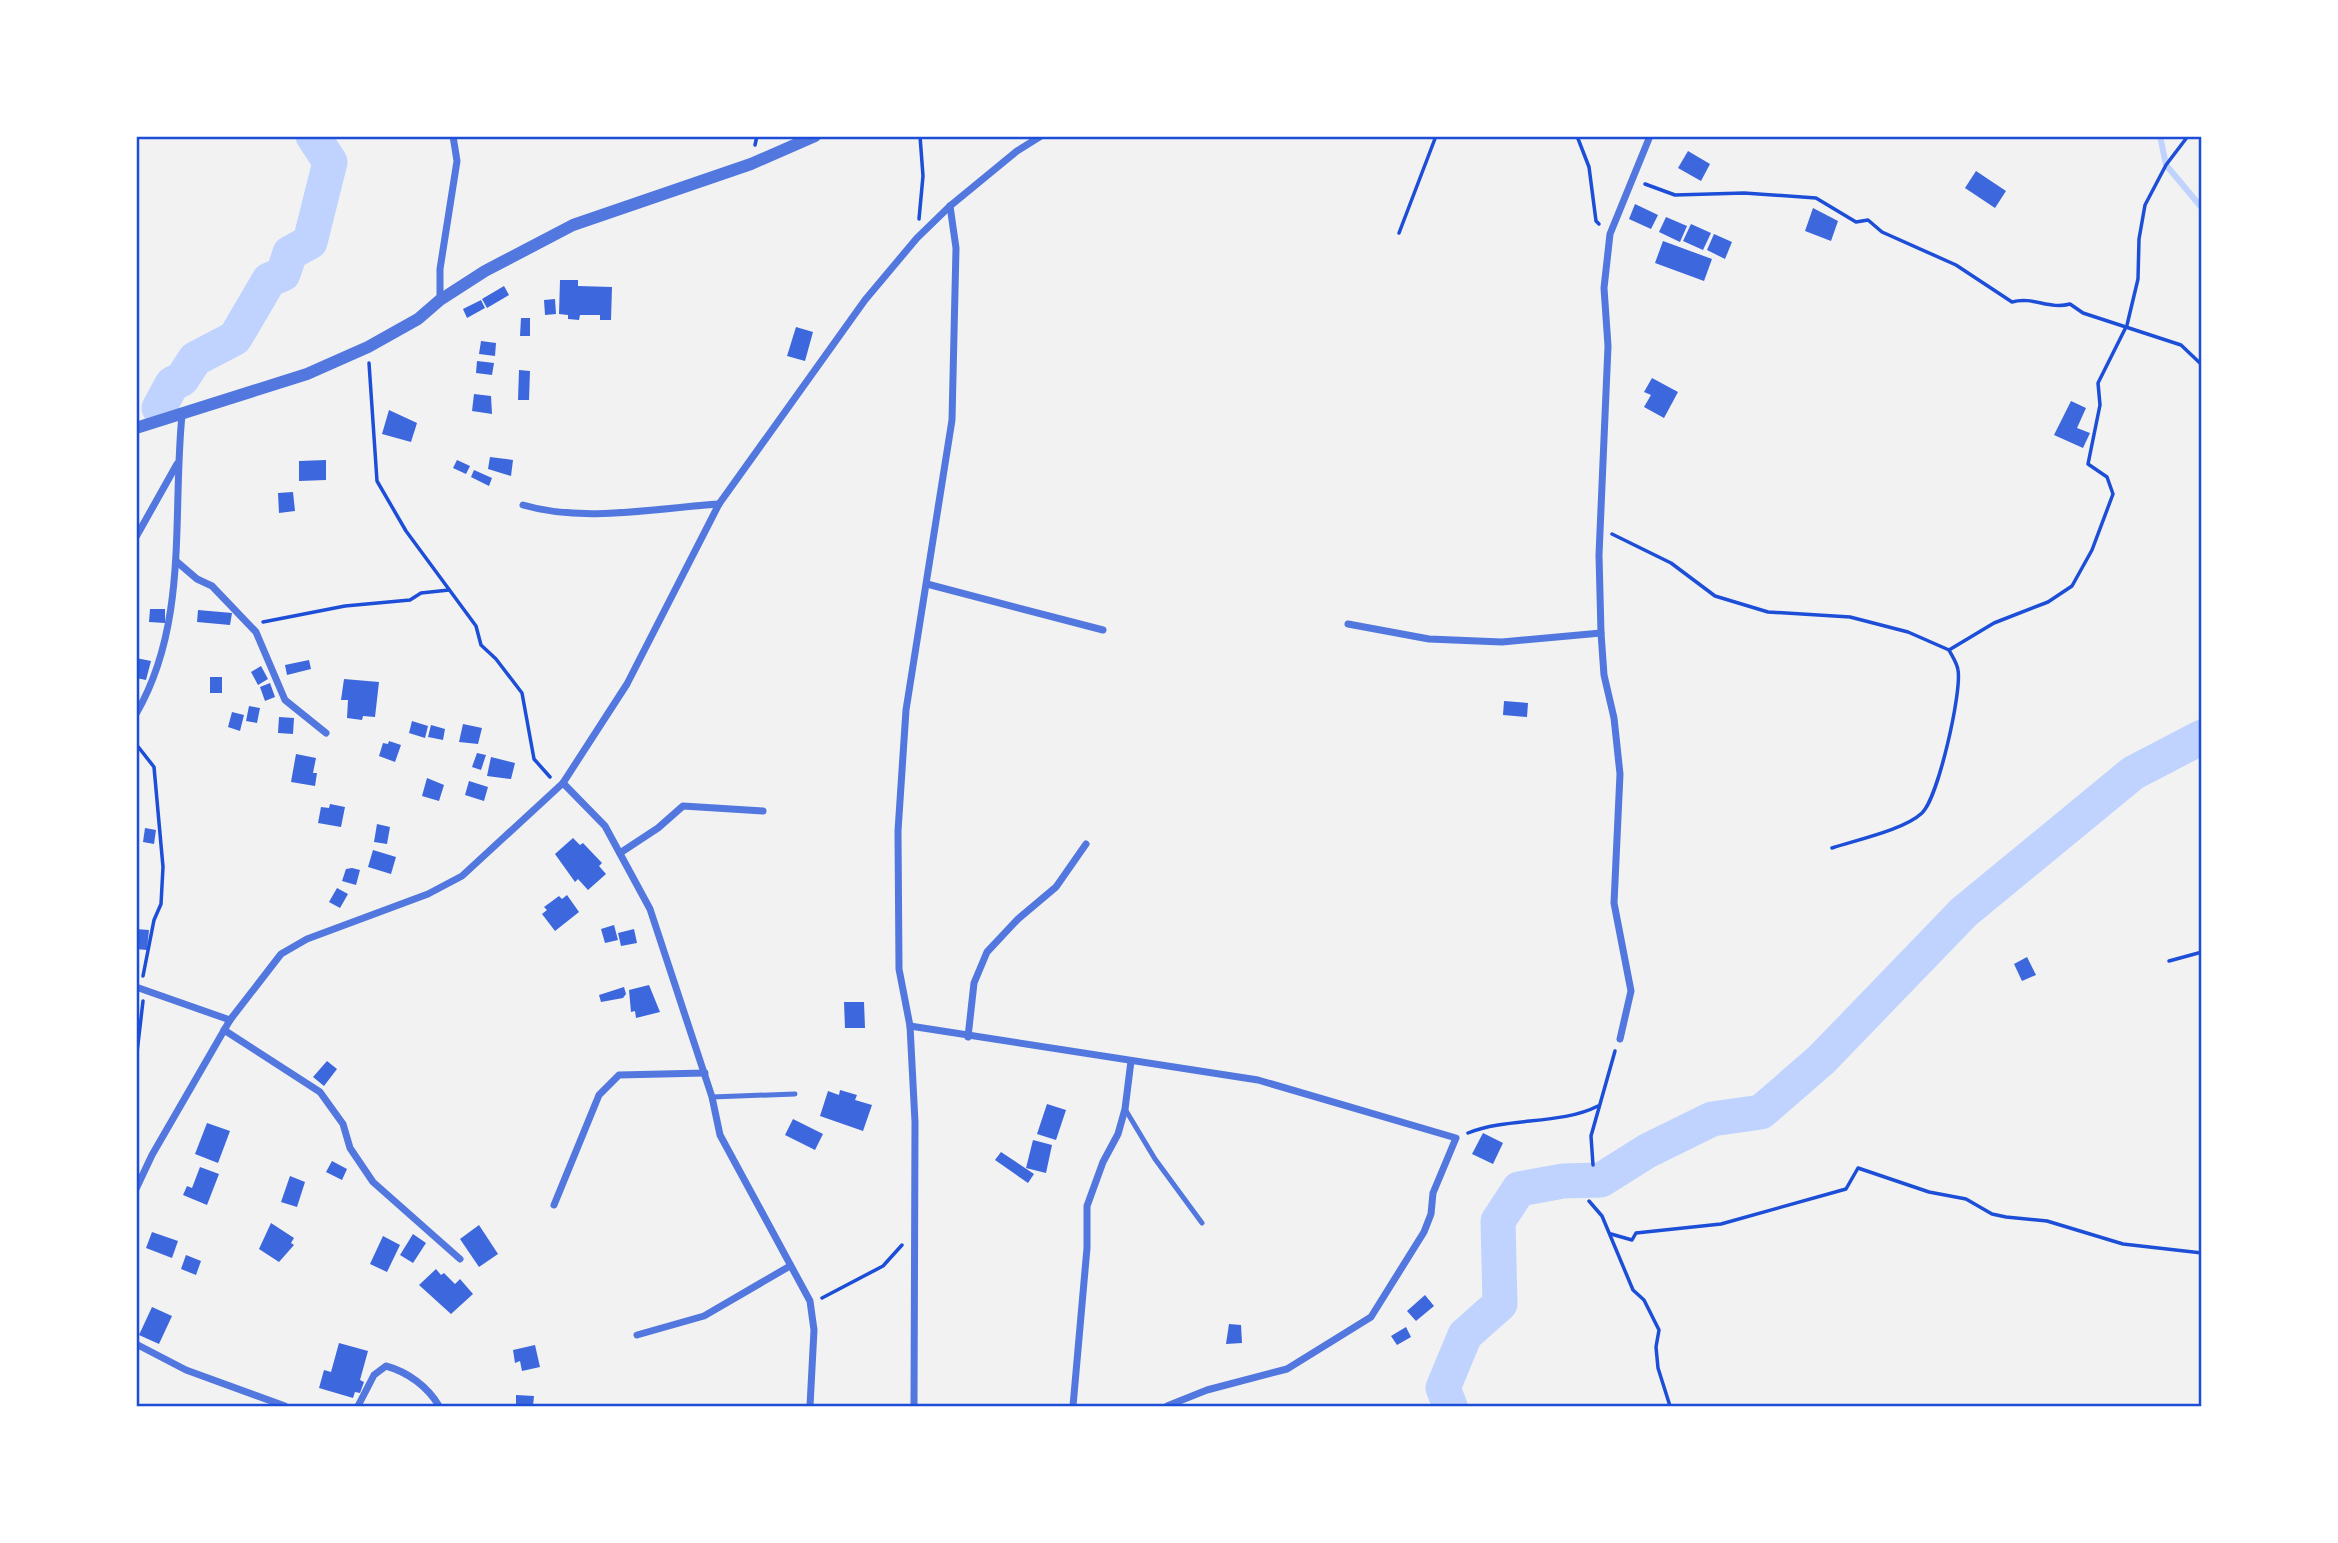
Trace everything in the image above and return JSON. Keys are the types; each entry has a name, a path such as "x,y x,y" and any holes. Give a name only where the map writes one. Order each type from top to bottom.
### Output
{"street":[{"path":"440,300 440,269 457,161 453,136"},
{"path":"136,428 307,374 368,347 418,319 440,300 524,248 573,225 751,164 814,136"},
{"path":"136,1189 152,1155 230,1020 281,954 307,939 428,894 462,876 562,783 627,684 719,504 865,300 917,238 950,206 1017,150 1041,136"},
{"path":"1620,1039 1631,991 1630,974 1614,903 1620,774 1614,718 1604,675 1601,633 1601,527 1608,346 1604,288 1610,234 1650,136"},
{"path":"914,1406 916,1230 910,1026 899,969 898,831 906,710 952,420 956,248 950,206"},
{"path":"136,714 159,665 169,622 180,509 177,464 182,415"},
{"path":"136,537 177,464"},
{"path":"523,505 542,510 586,513 719,504"},
{"path":"176,561 197,579 212,586 256,632 285,700 327,733"},
{"path":"927,584 1103,630"},
{"path":"1348,624 1429,639 1490,641 1601,633"},
{"path":"562,783 605,827 650,909 705,1073 720,1135 810,1301 814,1331 810,1406"},
{"path":"620,853 658,828 683,806 762,811"},
{"path":"968,1037 974,983 987,952 1018,919 1056,887 1086,844"},
{"path":"138,988 230,1020"},
{"path":"910,1026 1258,1080 1456,1138 1433,1193 1431,1214 1424,1232 1371,1317 1287,1368 1207,1390 1167,1406"},
{"path":"224,1030 320,1092 343,1124 350,1148 373,1182 460,1259"},
{"path":"1073,1406 1087,1248 1087,1206 1103,1162 1118,1134 1125,1109 1130,1061"},
{"path":"554,1205 599,1095 609,1082 619,1075 705,1073"},
{"path":"638,1335 704,1316 790,1266"},
{"path":"136,1345 186,1370 285,1406"},
{"path":"358,1406 374,1375 386,1366 397,1369 430,1391 439,1406"}],"lane":[{"path":"712,1097 795,1094"},
{"path":"1125,1109 1155,1159 1202,1223"}],"path":[{"path":"917,238 923,176 920,136"},
{"path":"1399,233 1436,136"},
{"path":"1577,136 1589,167 1595,221 1610,234"},
{"path":"1949,650 1994,623 2048,602 2072,586 2098,536 2113,494 2107,477 2088,464 2100,405 2098,383 2127,326 2138,279 2139,239 2145,205 2166,164 2188,136"},
{"path":"1632,178 1675,195 1744,193 1816,198 1856,222 1868,219 1882,232 1956,265 2012,302 2026,298 2058,308 2070,304 2083,313 2181,345 2202,365"},
{"path":"368,347 377,481 407,531 477,626 481,645 496,659 522,693 534,759 550,777 562,783"},
{"path":"1601,527 1671,564 1715,596 1768,612 1850,617 1908,632 1949,650 1958,669 1958,682 1945,754 1933,800 1921,815 1832,848"},
{"path":"248,624 345,606 410,600 421,593 449,590"},
{"path":"136,744 154,767 163,867 161,904 154,920 138,988 144,1004 136,1061"},
{"path":"2169,961 2202,951"},
{"path":"1593,1165 1591,1136 1620,1039"},
{"path":"1456,1138 1488,1125 1559,1117 1598,1106"},
{"path":"1611,1234 1632,1240 1636,1233 1721,1224 1846,1189 1858,1168 1929,1192 1966,1199 1999,1216 2047,1221 2123,1244 2202,1253"},
{"path":"1589,1201 1602,1216 1633,1290 1644,1300 1659,1330 1656,1347 1658,1368 1670,1406"},
{"path":"810,1301 835,1294 883,1266 916,1230"}],"building":[{"path":"1688,151 1710,164 1701,181 1678,168"},
{"path":"1976,171 2006,191 1995,208 1965,188"},
{"path":"1635,204 1658,215 1651,229 1629,219"},
{"path":"1813,208 1838,221 1831,241 1805,231"},
{"path":"1666,217 1687,226 1680,242 1659,232"},
{"path":"1691,224 1711,233 1703,250 1683,241"},
{"path":"1714,234 1732,242 1725,259 1707,250"},
{"path":"1663,241 1712,259 1704,281 1655,263"},
{"path":"560,280 578,280 578,286 612,287 611,320 600,320 600,315 580,315 579,320 568,319 568,315 559,314"},
{"path":"504,286 509,295 487,308 482,299"},
{"path":"555,299 556,314 545,315 544,300"},
{"path":"481,300 485,308 467,318 463,309"},
{"path":"521,318 530,318 530,336 520,336"},
{"path":"796,327 813,332 805,361 787,356"},
{"path":"481,341 496,343 495,356 479,354"},
{"path":"477,361 494,363 492,375 476,373"},
{"path":"519,370 530,371 529,400 518,400"},
{"path":"1652,378 1678,392 1664,418 1644,407 1651,395 1644,392"},
{"path":"474,394 491,396 492,414 472,411"},
{"path":"2071,401 2086,408 2077,428 2090,433 2083,448 2054,435"},
{"path":"389,410 417,423 411,442 382,434"},
{"path":"490,457 513,460 511,476 488,469"},
{"path":"326,460 326,480 299,481 299,461"},
{"path":"457,460 470,466 466,474 453,468"},
{"path":"474,470 492,478 489,486 471,477"},
{"path":"293,492 295,511 279,513 278,493"},
{"path":"150,609 165,609 165,623 149,622"},
{"path":"198,610 232,613 230,625 197,622"},
{"path":"136,658 151,661 146,680 136,678"},
{"path":"309,660 311,669 287,675 285,665"},
{"path":"261,666 268,679 258,685 251,672"},
{"path":"210,677 222,677 222,693 210,693"},
{"path":"344,679 379,682 375,717 363,716 362,720 347,718 348,700 341,700"},
{"path":"270,683 275,697 265,701 260,687"},
{"path":"1504,701 1528,703 1527,717 1503,715"},
{"path":"249,706 260,708 257,723 246,721"},
{"path":"232,712 244,715 240,731 228,727"},
{"path":"279,717 294,718 293,734 278,733"},
{"path":"412,721 428,726 425,738 409,733"},
{"path":"463,724 482,728 478,744 459,742"},
{"path":"431,725 445,729 443,740 428,737"},
{"path":"389,741 401,745 395,762 379,756 383,743 388,744"},
{"path":"477,753 486,755 481,770 472,767"},
{"path":"296,754 316,758 313,773 317,773 315,786 291,782"},
{"path":"491,757 515,763 511,779 487,776"},
{"path":"427,778 444,785 439,801 422,796"},
{"path":"469,781 488,787 484,801 465,795"},
{"path":"330,804 345,807 341,827 318,823 321,807 329,808"},
{"path":"377,824 390,827 387,844 374,842"},
{"path":"145,828 156,830 154,844 143,842"},
{"path":"573,838 580,845 583,843 602,863 599,866 606,874 588,890 578,879 575,882 555,854"},
{"path":"373,850 396,857 391,874 368,867"},
{"path":"346,869 360,870 356,885 342,881"},
{"path":"337,888 348,894 340,908 329,902"},
{"path":"567,895 579,912 555,931 542,914 547,910 544,907 559,896 562,899"},
{"path":"614,925 618,940 605,943 601,929"},
{"path":"136,929 149,930 147,950 136,949"},
{"path":"634,929 637,943 621,946 618,933"},
{"path":"2027,957 2036,975 2022,981 2014,964"},
{"path":"649,985 660,1012 636,1018 635,1011 631,1012 629,990"},
{"path":"624,987 626,994 623,998 601,1002 599,995"},
{"path":"844,1002 864,1002 865,1028 845,1028"},
{"path":"327,1061 337,1069 324,1086 313,1077"},
{"path":"840,1090 857,1095 855,1100 872,1105 863,1131 820,1116 828,1091 839,1095"},
{"path":"1047,1104 1066,1110 1056,1140 1037,1134"},
{"path":"793,1119 823,1134 815,1150 785,1135"},
{"path":"207,1123 230,1131 218,1163 195,1154"},
{"path":"1483,1133 1503,1143 1493,1164 1472,1154"},
{"path":"1033,1140 1052,1145 1046,1173 1026,1168"},
{"path":"1001,1152 1034,1174 1028,1183 995,1160"},
{"path":"332,1161 347,1169 342,1180 326,1172"},
{"path":"200,1167 219,1174 207,1205 183,1195 187,1186 192,1188"},
{"path":"290,1176 305,1182 297,1207 281,1202"},
{"path":"271,1223 294,1238 291,1243 294,1245 279,1262 259,1249"},
{"path":"479,1225 498,1254 479,1267 460,1239"},
{"path":"152,1232 178,1241 172,1258 146,1248"},
{"path":"413,1234 426,1243 413,1263 400,1255"},
{"path":"383,1236 400,1245 387,1272 370,1264"},
{"path":"186,1255 201,1261 196,1275 181,1269"},
{"path":"436,1269 455,1284 460,1279 473,1294 451,1314 419,1285"},
{"path":"1425,1295 1434,1306 1416,1321 1407,1311"},
{"path":"152,1307 172,1316 159,1344 139,1335"},
{"path":"1229,1324 1241,1325 1242,1343 1226,1344"},
{"path":"1406,1327 1411,1337 1397,1345 1391,1336"},
{"path":"339,1343 368,1351 360,1380 364,1382 360,1393 355,1392 353,1398 319,1388 324,1370 331,1372"},
{"path":"535,1345 540,1367 522,1371 520,1361 515,1363 513,1350"},
{"path":"516,1395 534,1396 533,1406 516,1406"}],"waterway":[{"path":"159,408 172,384 182,379 195,359 235,338 269,280 283,274 290,253 310,242 330,162 313,136"},
{"path":"2160,136 2166,165 2202,208"},
{"path":"1450,1406 1443,1388 1465,1335 1500,1304 1498,1221 1519,1189 1563,1181 1601,1180 1647,1151 1712,1119 1761,1112 1821,1060 1964,912 2133,773 2202,737"}]}
